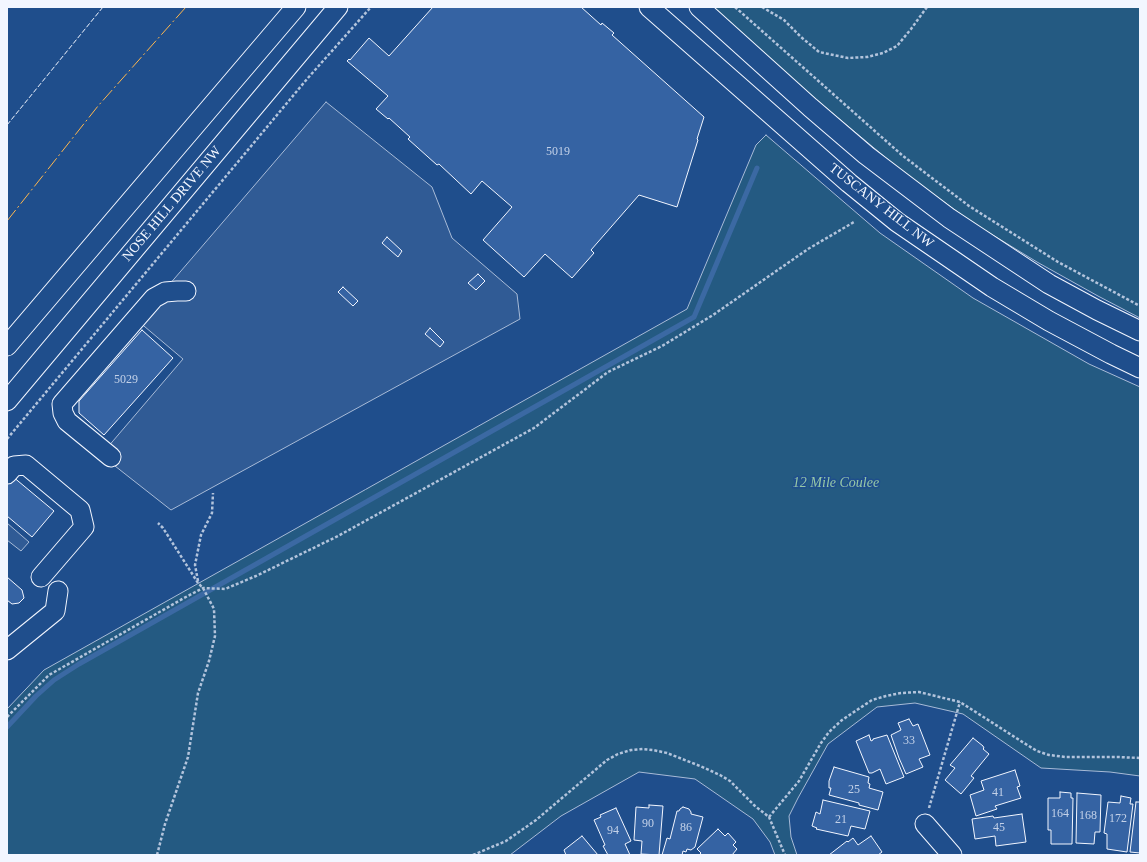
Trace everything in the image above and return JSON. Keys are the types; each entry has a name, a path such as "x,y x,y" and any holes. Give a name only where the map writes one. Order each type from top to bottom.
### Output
{"street":[{"path":"7,346 296,7"},
{"name":"NOSE HILL DRIVE NW","path":"7,401 338,7"},
{"name":"TUSCANY HILL NW","path":"649,7 849,183 897,222 992,287 1049,321 1140,368"},
{"path":"699,7 810,107 866,155 938,210 1049,284 1140,331"},
{"path":"111,457 67,421 63,413 62,404 154,298 165,292 186,291"},
{"path":"7,474 14,466 26,465 80,510 84,527 41,577"},
{"path":"7,650 55,611 58,591"},
{"path":"924,824 952,855"}],"path":[{"path":"7,439 307,79 371,7"},
{"path":"735,7 902,156 968,206 1058,262 1140,306"},
{"path":"762,7 784,20 819,52 848,58 872,56 883,53 897,46 927,7"},
{"path":"7,717 49,675 203,588 225,589 256,576 338,536 534,428 608,372 662,346 713,314 808,249 854,222"},
{"path":"198,583 194,566 201,535 212,513 213,493"},
{"path":"157,855 165,824 188,757 198,693 209,661 215,636 214,609 203,588 198,583 163,528 158,524"},
{"path":"769,817 799,781 820,742 829,732 842,720 872,700 901,693 919,692 960,702 1037,751 1049,755 1065,757 1140,758"},
{"path":"924,824 960,702"},
{"path":"473,855 506,841 536,820 608,760 618,754 631,750 643,749 668,753 720,775 730,781 755,806 769,817 785,855"}],"green space":[{"path":"713,7 1140,7 1140,318 1037,262 973,223 904,173 813,97"},
{"name":"12 Mile Coulee","path":"766,135 880,233 973,298 1089,364 1140,387 1140,776 1110,772 1041,768 963,714 915,703 877,707 828,744 789,816 791,837 797,855 775,855 770,842 753,819 695,779 639,772 561,816 510,855 7,855 7,709 44,670 687,309 756,145"}],"shaded area":[{"path":"326,102 432,187 452,238 517,294 520,319 171,510 101,455 183,359 138,321"},
{"path":"7,523 29,542 21,551 7,540"}],"building":[{"path":"433,7 581,7 601,25 602,23 614,33 612,35 704,117 677,207 639,195 591,250 594,253 572,278 545,254 524,277 483,240 512,207 482,181 471,194 439,164 437,165 408,139 410,137 389,118 388,119 376,109 388,96 347,61 349,59 350,60 369,38 389,56"},
{"path":"387,237 402,251 398,257 382,243"},
{"path":"478,274 485,281 476,290 468,283"},
{"path":"343,287 358,301 353,306 338,292"},
{"path":"430,328 444,342 440,347 425,334"},
{"path":"142,330 173,358 104,435 79,413 79,401"},
{"path":"12,476 54,511 32,537 7,516 7,482"},
{"path":"7,577 22,590 24,598 19,603 12,604 7,600"},
{"path":"909,719 913,726 918,724 930,755 919,759 923,767 906,774 891,735 901,730 898,723"},
{"path":"869,735 871,741 887,735 904,777 886,784 880,769 869,773 856,741"},
{"path":"973,738 983,746 983,749 989,754 971,776 974,778 961,794 945,780 955,768 950,765"},
{"path":"834,767 869,777 869,788 883,792 878,810 829,795 831,788 829,788 829,781"},
{"path":"1015,770 1020,786 1017,787 1021,798 995,806 997,809 976,816 970,795 984,790 981,781"},
{"path":"1060,792 1071,793 1071,798 1073,798 1072,844 1051,844 1051,830 1048,830 1048,798 1060,798"},
{"path":"1077,793 1101,795 1100,832 1095,832 1094,844 1076,843"},
{"path":"1121,796 1131,798 1130,804 1133,804 1127,852 1107,849 1107,834 1104,833 1108,802 1120,803"},
{"path":"823,800 870,811 865,829 851,826 848,836 816,829 817,828 812,826 816,812 820,814"},
{"path":"1136,802 1140,802 1140,853 1130,852"},
{"path":"649,805 663,806 659,855 641,854 642,841 634,840 636,807 649,808"},
{"path":"683,807 689,809 691,814 703,817 695,847 691,850 687,849 686,852 683,851 682,855 662,855 667,838 670,839 677,811"},
{"path":"616,808 631,841 625,844 630,855 608,855 603,846 605,845 594,820 601,817 600,815"},
{"path":"1022,814 1026,842 996,846 995,836 975,839 972,819"},
{"path":"718,829 725,836 728,833 736,842 733,845 737,849 732,855 699,855 701,853 697,849"},
{"path":"582,836 598,855 566,855 564,850"},
{"path":"871,836 882,852 878,855 829,855 853,838 858,845"}],"waterway":[{"path":"7,727 36,696 54,680 79,664 694,317 757,168"}],"fence":[{"path":"7,125 103,7"}],"power":[{"path":"7,221 98,106 186,7"}]}
